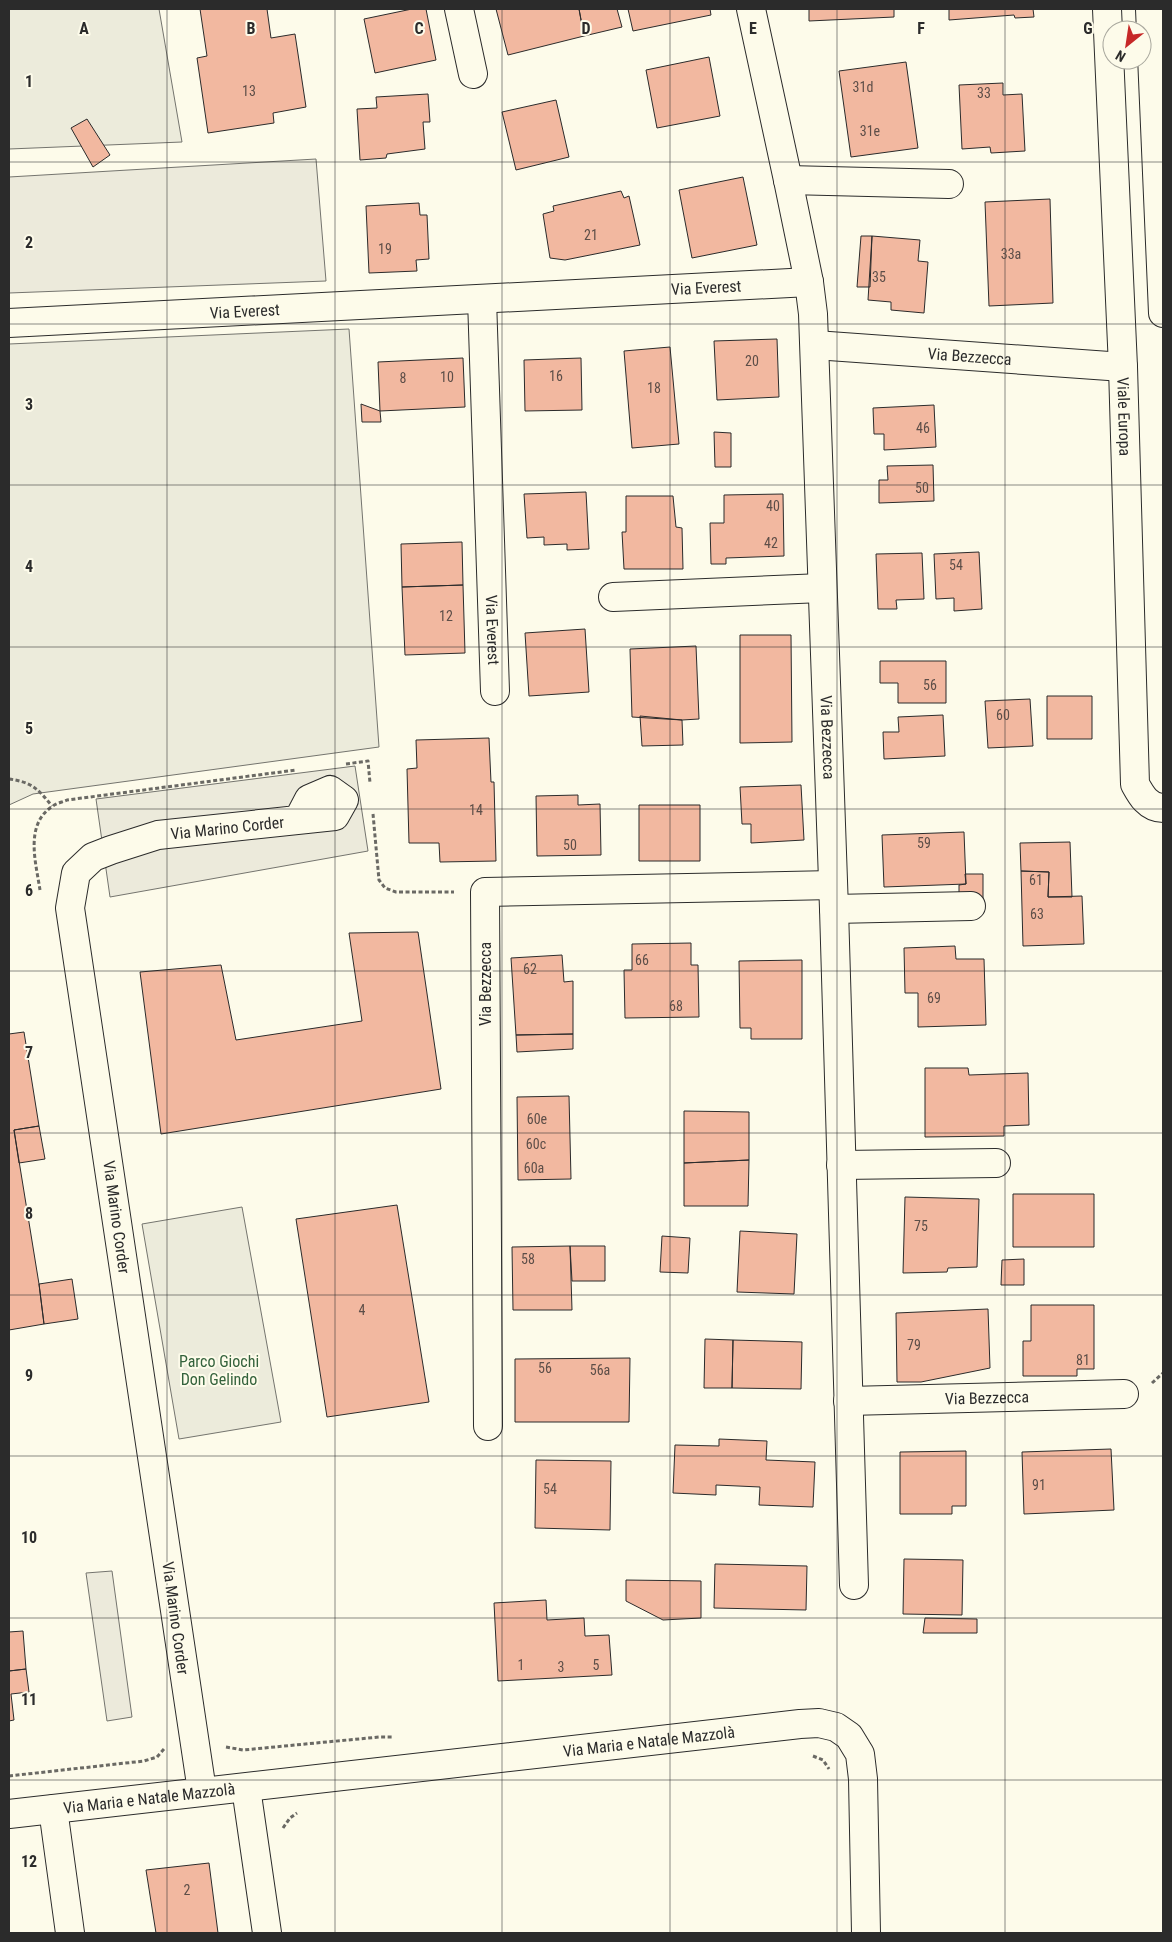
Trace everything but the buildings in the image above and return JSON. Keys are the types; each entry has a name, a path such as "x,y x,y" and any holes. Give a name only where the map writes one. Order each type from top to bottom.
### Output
{"street":[{"path":"459,9 473,74"},
{"name":"Via Bezzecca","path":"751,9 810,282 815,345 834,897 854,1586"},
{"name":"Viale Europa","path":"1107,9 1123,367 1135,784 1144,800 1159,808 1163,808"},
{"path":"1150,9 1163,313"},
{"path":"788,180 950,184"},
{"name":"Via Everest","path":"9,323 810,282"},
{"name":"Via Everest","path":"482,299 495,691"},
{"name":"Via Bezzecca","path":"815,345 1123,367"},
{"path":"613,597 822,588"},
{"name":"Via Marino Corder","path":"202,1791 70,908 76,873 93,857 158,835 298,820"},
{"path":"485,892 834,897 971,906"},
{"name":"Via Bezzecca","path":"485,892 488,1426"},
{"path":"841,1165 996,1163"},
{"name":"Via Bezzecca","path":"848,1400 1124,1394"},
{"name":"Via Maria e Natale Mazzolà","path":"9,1814 819,1723 836,1727 849,1736 860,1754 863,1778 866,1933"},
{"name":"Via Maria e Natale Mazzolà","path":"246,1788 267,1933"},
{"name":"Via Maria e Natale Mazzolà","path":"53,1809 70,1933"}],"path":[{"path":"339,765 368,761 371,791"},
{"path":"41,893 33,844 42,818 52,806 67,800 300,770"},
{"path":"9,779 26,782 38,788 52,806"},
{"path":"373,811 379,880 385,888 396,892 485,892"},
{"path":"165,1742 165,1748"},
{"path":"9,1776 144,1761 157,1756 165,1748 172,1747"},
{"path":"808,1753 823,1760 832,1774"},
{"path":"280,1834 290,1818 302,1810"}],"green space":[{"path":"9,9 159,9 182,142 9,149"},
{"path":"349,329 379,747 33,794 9,805 9,344"},
{"name":"Parco Giochi Don Gelindo","path":"242,1207 281,1422 179,1439 142,1224"}],"shaded area":[{"path":"316,159 326,281 9,293 9,177"},
{"path":"355,766 368,851 110,897 96,799"},
{"path":"112,1571 132,1717 107,1721 86,1573"}]}
